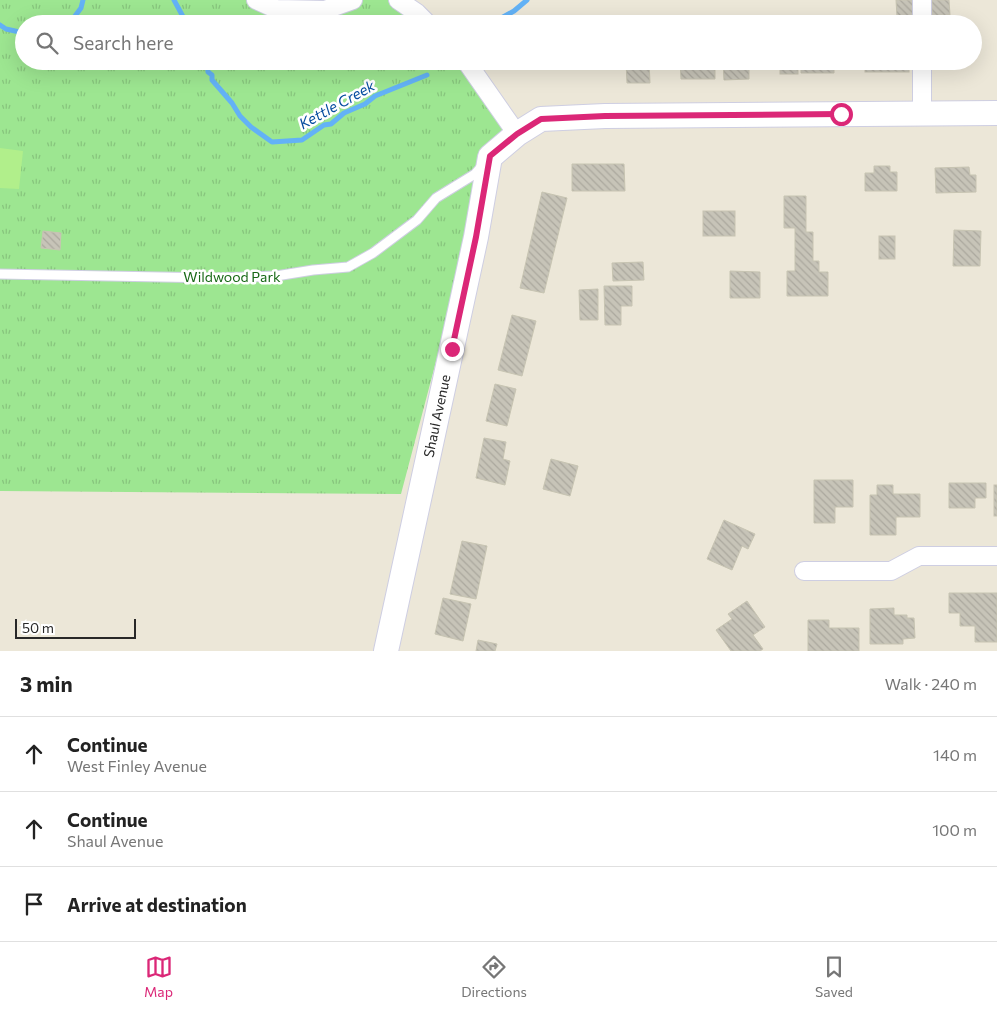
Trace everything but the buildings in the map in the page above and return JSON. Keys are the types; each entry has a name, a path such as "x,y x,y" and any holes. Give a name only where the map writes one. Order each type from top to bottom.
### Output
{"main road":[{"path":"490,156 517,134 541,119 570,117 997,113"},
{"name":"Shaul Avenue","path":"386,651 476,237 490,156"}],"street":[{"path":"256,0 276,9 325,10 353,0"},
{"path":"398,0 418,15"},
{"path":"922,0 922,15"},
{"path":"472,70 517,134"},
{"path":"922,70 922,113"},
{"path":"804,571 891,571 918,556 997,556"}],"lane":[{"path":"0,274 224,278 276,276 348,267 374,253 417,220 436,198 475,174 490,156"}],"green space":[{"name":"Wildwood Park","path":"0,0 256,0 276,9 353,0 398,0 417,15 15,15 15,70 472,70 517,134 490,157 401,494 0,491"},
{"path":"0,148 23,151 19,189 0,188"}],"waterway":[{"name":"Kettle Creek","path":"76,15 81,8 83,0"},
{"name":"Kettle Creek","path":"174,0 182,15"},
{"name":"Kettle Creek","path":"507,15 527,0"},
{"name":"Kettle Creek","path":"0,25 15,31"},
{"name":"Kettle Creek","path":"208,70 212,75 212,80 232,103 240,116 251,127 272,142 302,140 324,125 331,124 344,113 365,104 375,96 427,75"}],"route":[{"path":"452,349 476,237 490,156 517,134 541,119 605,116 841,114"}]}
